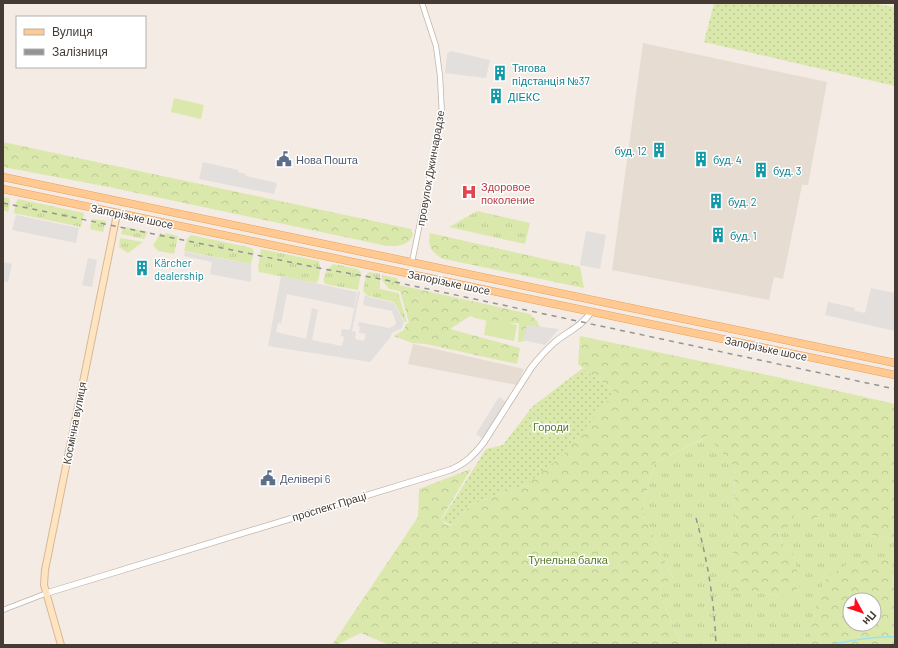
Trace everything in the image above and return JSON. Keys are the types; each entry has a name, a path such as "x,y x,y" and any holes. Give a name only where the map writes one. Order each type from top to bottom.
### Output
{"main road":[{"name":"Запорізьке шосе","path":"3,176 895,363"},
{"name":"Запорізьке шосе","path":"3,189 116,214 895,375"},
{"name":"Космічна вулиця","path":"61,645 44,582 45,570 119,201"},
{"path":"409,274 412,262"},
{"path":"591,312 593,299"}],"street":[{"name":"провулок Джинчарадзе","path":"412,262 442,115 440,76 436,46 422,3"},
{"name":"проспект Праці","path":"3,610 47,593 450,470 462,464 476,453 484,442 538,359 554,343 583,322 591,312"}],"shaded area":[{"path":"643,43 827,82 808,185 802,185 783,279 774,277 769,300 612,270"},
{"path":"451,51 490,60 486,78 445,73 447,54"},
{"path":"203,162 238,170 238,172 246,174 246,176 277,183 274,194 199,179"},
{"path":"16,215 79,228 76,243 12,230"},
{"path":"586,231 606,235 600,269 580,265"},
{"path":"185,252 251,264 251,282 210,274 212,262 184,256"},
{"path":"88,258 97,260 92,287 82,285"},
{"path":"3,262 12,264 8,282 3,281"},
{"path":"281,276 357,292 354,308 287,294 281,324 278,323 276,332 306,339 312,308 318,310 312,340 342,346 344,337 341,336 342,329 350,330 358,291 360,292 352,331 356,332 355,339 364,341 366,334 359,333 359,322 389,328 395,325 396,322 392,311 363,305 365,295 394,303 404,322 402,328 392,333 390,338 370,362 268,346"},
{"path":"871,288 895,293 895,331 825,315 828,302 855,308 855,311 865,313"},
{"path":"527,325 559,329 545,345 523,340"},
{"path":"413,344 524,369 517,385 408,364"},
{"path":"499,397 506,402 483,439 476,434"}],"green space":[{"path":"714,3 876,4 895,7 895,86 704,42"},
{"path":"174,98 204,105 201,119 171,112"},
{"path":"3,142 411,229 413,234 406,243 387,246 109,187 3,167"},
{"path":"3,197 9,198 10,203 8,212 3,210"},
{"path":"18,199 84,213 81,227 14,213 15,204"},
{"path":"477,211 530,223 525,244 449,227"},
{"path":"92,219 106,221 103,232 90,229"},
{"path":"126,227 148,232 144,239 121,234 123,228"},
{"path":"160,233 178,236 174,254 158,251 153,245"},
{"path":"430,233 580,267 584,288 444,259 436,255 431,249 429,242"},
{"path":"191,235 252,248 254,252 251,264 184,251 187,239"},
{"path":"120,238 143,242 128,253 119,247"},
{"path":"261,249 319,261 320,272 318,281 316,283 259,272 258,267"},
{"path":"333,264 357,269 361,272 358,290 325,284 325,273"},
{"path":"369,272 380,274 380,289 398,293 407,322 405,322 394,302 368,296 363,291 366,275"},
{"path":"382,275 397,278 399,285 530,314 537,321 542,331 532,340 518,342 519,323 494,322 470,316 450,329 520,348 517,364 426,344 412,343 394,336 404,330 406,324 409,323 400,291 389,289 382,280"},
{"path":"487,318 517,325 514,341 484,335"},
{"name":"Тунельна балка","path":"580,336 777,377 895,404 895,541 874,536 831,507 815,519 808,521 801,515 794,516 789,526 778,532 783,545 794,555 800,586 787,597 752,591 731,591 732,557 738,532 735,513 734,466 708,436 656,462 651,474 642,512 673,578 658,589 674,628 683,645 389,645 361,633 336,645 332,645 418,517 419,489 471,469 441,519 445,524 453,526 470,505 527,484 615,392 578,364"},
{"name":"Городи","path":"583,368 615,392 563,455 527,484 470,505 453,526 441,520 486,449 503,445 532,407"},
{"path":"709,436 734,466 735,513 738,532 732,557 732,591 752,591 787,597 794,555 783,545 778,532 789,525 794,516 801,515 815,519 831,506 874,536 895,541 895,586 892,578 827,577 816,606 810,637 793,645 683,645 674,628 658,589 673,578 642,512 651,474 656,462"},
{"path":"893,557 892,578 895,586 895,645 793,645 810,637 818,595 827,577 852,561"}],"waterway":[{"path":"828,645 869,638 895,637"}],"railway":[{"path":"3,203 324,269 381,279 895,389"},
{"path":"696,518 710,581 716,645"}],"place":[{"name":"Тягова пiдстанцiя №37","path":"500,73"},
{"name":"ДІЕКС","path":"496,96"},
{"name":"буд. 12","path":"659,150"},
{"name":"Нова Пошта","path":"284,159"},
{"name":"буд. 4","path":"701,159"},
{"name":"буд. 3","path":"761,170"},
{"name":"Здоровое поколение","path":"469,192"},
{"name":"буд. 2","path":"716,201"},
{"name":"буд. 1","path":"718,235"},
{"name":"Kärcher dealership","path":"142,268"},
{"name":"Делівері 6","path":"268,478"}]}
